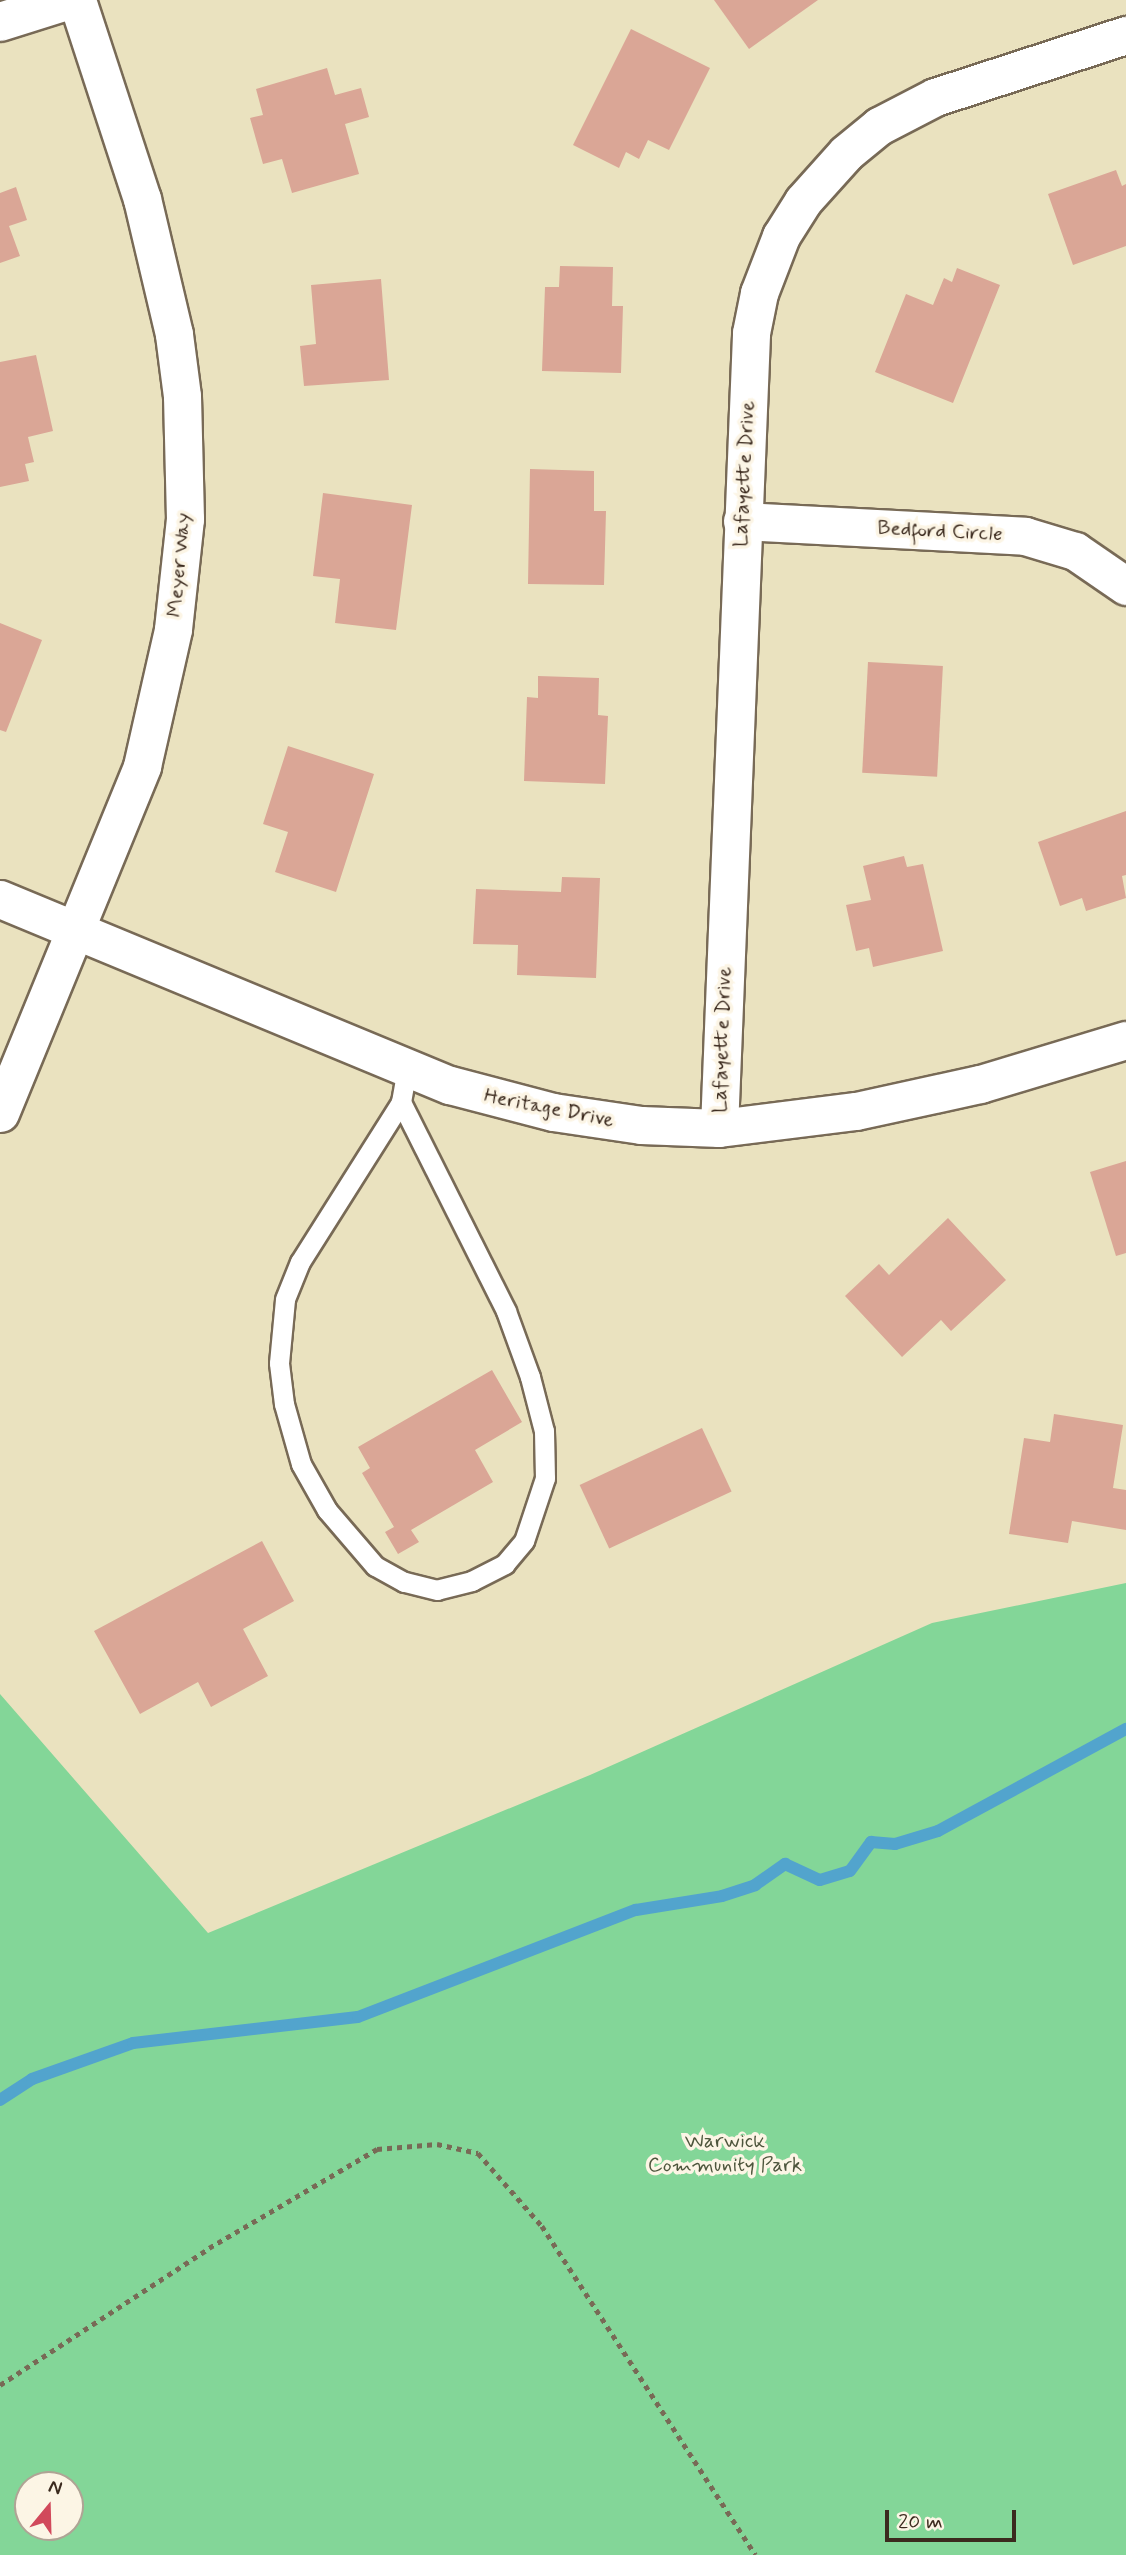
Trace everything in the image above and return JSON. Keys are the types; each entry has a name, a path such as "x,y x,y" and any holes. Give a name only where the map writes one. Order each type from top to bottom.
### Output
{"street":[{"path":"0,22 70,0"},
{"name":"Meyer Way","path":"0,1113 124,817 159,702 173,629 185,519 182,396 174,334 142,199 77,0"},
{"name":"Lafayette Drive","path":"719,1128 751,333 759,293 781,236 803,201 846,153 879,127 934,97 1126,35"},
{"name":"Bedford Circle","path":"742,521 1025,536 1075,551 1126,586"},
{"name":"Heritage Drive","path":"0,899 404,1085 450,1085 553,1112 642,1125 719,1128 856,1111 979,1084 1126,1040"}],"lane":[{"path":"404,1085 506,1311 530,1377 544,1431 545,1478 524,1541 505,1564 472,1581 437,1590 404,1582 375,1566 327,1510 301,1464 284,1404 279,1363 285,1299 300,1262 404,1085"}],"path":[{"path":"0,2385 209,2248 377,2149 437,2144 478,2153 542,2226 756,2555"}],"green space":[{"name":"Warwick Community Park","path":"1126,1583 1126,2555 0,2555 0,1694 208,1933 590,1775 932,1623"}],"building":[{"path":"714,0 818,0 749,49"},
{"path":"631,29 710,68 669,150 648,140 639,159 626,152 619,168 573,145"},
{"path":"327,68 335,95 361,88 369,117 345,124 359,174 292,193 282,159 263,164 250,118 263,115 256,89"},
{"path":"1116,170 1122,186 1126,184 1126,246 1073,265 1048,194"},
{"path":"16,187 27,220 9,226 20,256 0,263 0,193"},
{"path":"560,266 613,267 612,306 623,306 621,373 542,371 545,287 559,287"},
{"path":"957,268 1000,285 953,403 875,372 906,294 933,305 944,278 952,282"},
{"path":"381,279 389,380 304,386 300,346 316,344 311,285"},
{"path":"36,355 53,431 28,437 34,462 25,464 29,481 0,487 0,362"},
{"path":"530,469 594,471 594,511 606,511 604,585 528,584"},
{"path":"323,493 412,505 396,630 335,623 340,579 313,576"},
{"path":"0,623 42,640 6,732 0,730"},
{"path":"868,662 943,666 937,777 862,773"},
{"path":"538,676 599,678 598,715 608,716 605,784 524,781 527,697 538,698"},
{"path":"288,746 374,774 336,892 275,872 288,832 263,824"},
{"path":"1126,811 1126,875 1122,876 1126,898 1086,911 1082,898 1060,906 1038,842"},
{"path":"904,856 907,867 923,864 943,951 873,967 869,948 856,951 846,905 871,900 863,866"},
{"path":"562,877 600,878 596,978 517,975 518,945 473,944 476,889 561,892"},
{"path":"1126,1161 1126,1253 1116,1256 1090,1172"},
{"path":"948,1218 1006,1280 951,1331 941,1320 902,1357 845,1296 879,1264 889,1275"},
{"path":"492,1370 522,1422 475,1450 493,1482 411,1530 419,1542 398,1554 385,1532 394,1527 362,1473 370,1468 358,1447"},
{"path":"1054,1414 1123,1425 1113,1488 1126,1490 1126,1530 1072,1521 1068,1543 1009,1534 1024,1438 1050,1442"},
{"path":"702,1428 732,1491 609,1548 580,1485"},
{"path":"262,1541 294,1601 243,1629 268,1676 211,1707 198,1682 140,1714 94,1631"}],"waterway":[{"path":"0,2100 32,2079 133,2043 358,2017 636,1910 722,1896 755,1885 785,1864 820,1880 850,1871 871,1842 895,1844 938,1831 1126,1729"}]}
